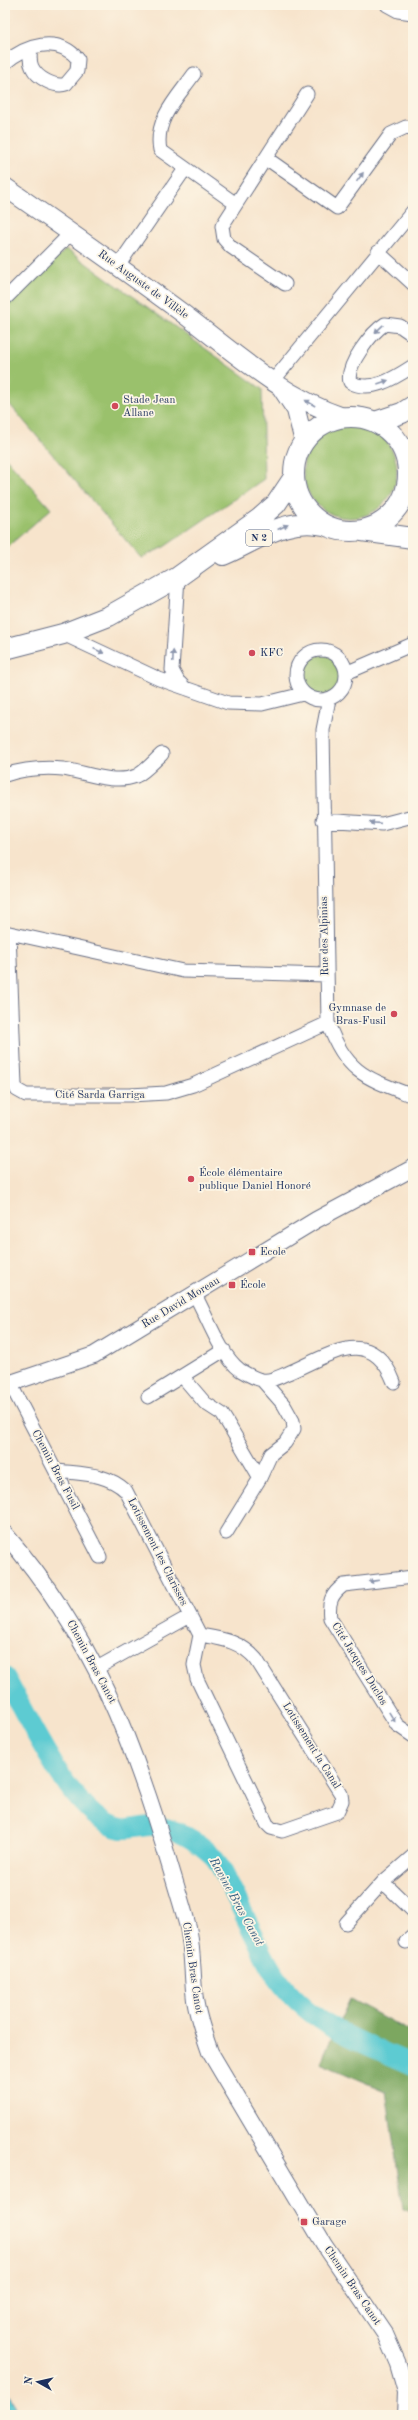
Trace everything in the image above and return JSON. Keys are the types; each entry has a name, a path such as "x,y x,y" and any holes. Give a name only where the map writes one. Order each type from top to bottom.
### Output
{"main road":[{"name":"Rue Auguste de Villèle","path":"5,187 118,266 276,383 323,410 343,417"},
{"name":"Rue Auguste de Villèle","path":"276,383 296,410 304,442"},
{"path":"374,422 402,413 413,406"},
{"path":"343,417 374,422 396,439 409,482"},
{"name":"N 2","path":"324,525 303,504 294,477 295,465 304,442 321,428 343,417"},
{"name":"N 2","path":"196,566 290,524 309,522 343,531 360,530 375,526 389,516 403,498 409,482 413,442"},
{"name":"N 2","path":"5,648 63,634 109,616 178,577 196,566 276,504 294,477"},
{"path":"360,530 413,538"}],"street":[{"path":"387,5 398,11 413,13"},
{"path":"5,63 18,53 31,48"},
{"path":"194,74 161,122 157,137 160,150 236,204"},
{"path":"286,284 230,247 224,239 222,226 308,94"},
{"path":"266,158 337,208 391,134 406,127 413,128"},
{"path":"118,266 185,169"},
{"path":"276,383 378,252 413,212"},
{"path":"5,299 71,233"},
{"path":"378,252 413,284"},
{"path":"413,335 400,326 385,324 379,328 355,358 348,377 350,382 355,385 375,385 392,379 413,366"},
{"path":"178,577 172,670 178,681 187,689"},
{"path":"63,634 160,679 228,704 246,705 308,696 329,699 339,693 343,686 344,668 331,652 316,650 302,657 296,671 296,679 308,696"},
{"path":"344,668 362,665 413,644"},
{"path":"276,700 296,679"},
{"name":"Rue des Alpinias","path":"308,696 323,730"},
{"name":"Rue des Alpinias","path":"329,699 323,730 323,820 328,1023 338,1046 352,1067 365,1077 413,1096"},
{"path":"5,775 26,768 54,769 129,778 137,775 162,754"},
{"path":"323,820 382,824 413,816"},
{"name":"Cité Sarda Garriga","path":"326,975 183,971 7,932 15,1085 17,1090 26,1095 130,1096 166,1092 193,1085 328,1023"},
{"name":"Rue David Moreau","path":"7,1384 94,1355 195,1295 316,1220 413,1168"},
{"path":"195,1295 224,1350 240,1370 262,1380 284,1405 293,1421 294,1429 285,1443 271,1454 260,1478 226,1533"},
{"path":"262,1380 280,1376 347,1348 360,1347 372,1352 388,1370 394,1382"},
{"path":"148,1397 224,1350"},
{"path":"182,1376 205,1402 222,1414 260,1478"},
{"name":"Chemin Bras Fusil","path":"7,1384 57,1471 100,1557"},
{"name":"Lotissement les Clarisses","path":"57,1471 96,1475 112,1480 126,1491 200,1635"},
{"name":"Chemin Bras Canot","path":"5,1534 30,1562 63,1609 97,1668 132,1748 165,1846 188,1929 195,2000 210,2052 324,2244 385,2334 410,2391 405,2415"},
{"name":"Cité Jacques Duclos","path":"413,1577 344,1585 335,1591 329,1608 330,1618 397,1725 413,1736"},
{"path":"97,1668 190,1616"},
{"name":"Lotissement la Canal","path":"200,1635 232,1641 242,1646 256,1659 341,1794 342,1801 337,1812 282,1831 271,1828 267,1824 197,1679 194,1665 200,1635"},
{"path":"346,1923 383,1882 413,1856"},
{"path":"383,1882 413,1911"}],"green space":[{"path":"66,249 262,389 264,479 164,547 141,558 5,399 5,307"},
{"path":"350,424 368,428 383,438 393,453 397,471 393,489 383,504 368,514 350,518 332,514 317,504 307,489 303,471 307,453 317,438 332,428"},
{"path":"5,457 51,509 5,549"},
{"path":"322,655 330,657 336,661 340,667 342,675 340,683 336,689 330,693 322,695 314,693 308,689 304,683 302,675 304,667 308,661 314,657"},
{"path":"350,1999 413,2033 413,2213 403,2208 386,2091 320,2063"}],"water":[{"path":"5,2385 19,2415 5,2415"}],"waterway":[{"name":"Ravine Bras Canot","path":"5,1677 54,1765 69,1787 86,1807 103,1822 121,1829 151,1826 160,1827 185,1835 207,1850 217,1861 232,1889 268,1964 289,1993 320,2020 337,2030 413,2065"}],"place":[{"name":"Stade Jean Allane","path":"115,406"},
{"name":"KFC","path":"252,653"},
{"name":"Gymnase de Bras-Fusil","path":"394,1014"},
{"name":"École élémentaire publique Daniel Honoré","path":"191,1179"},
{"name":"Ecole","path":"252,1252"},
{"name":"École","path":"232,1285"},
{"name":"Garage","path":"304,2222"}]}
